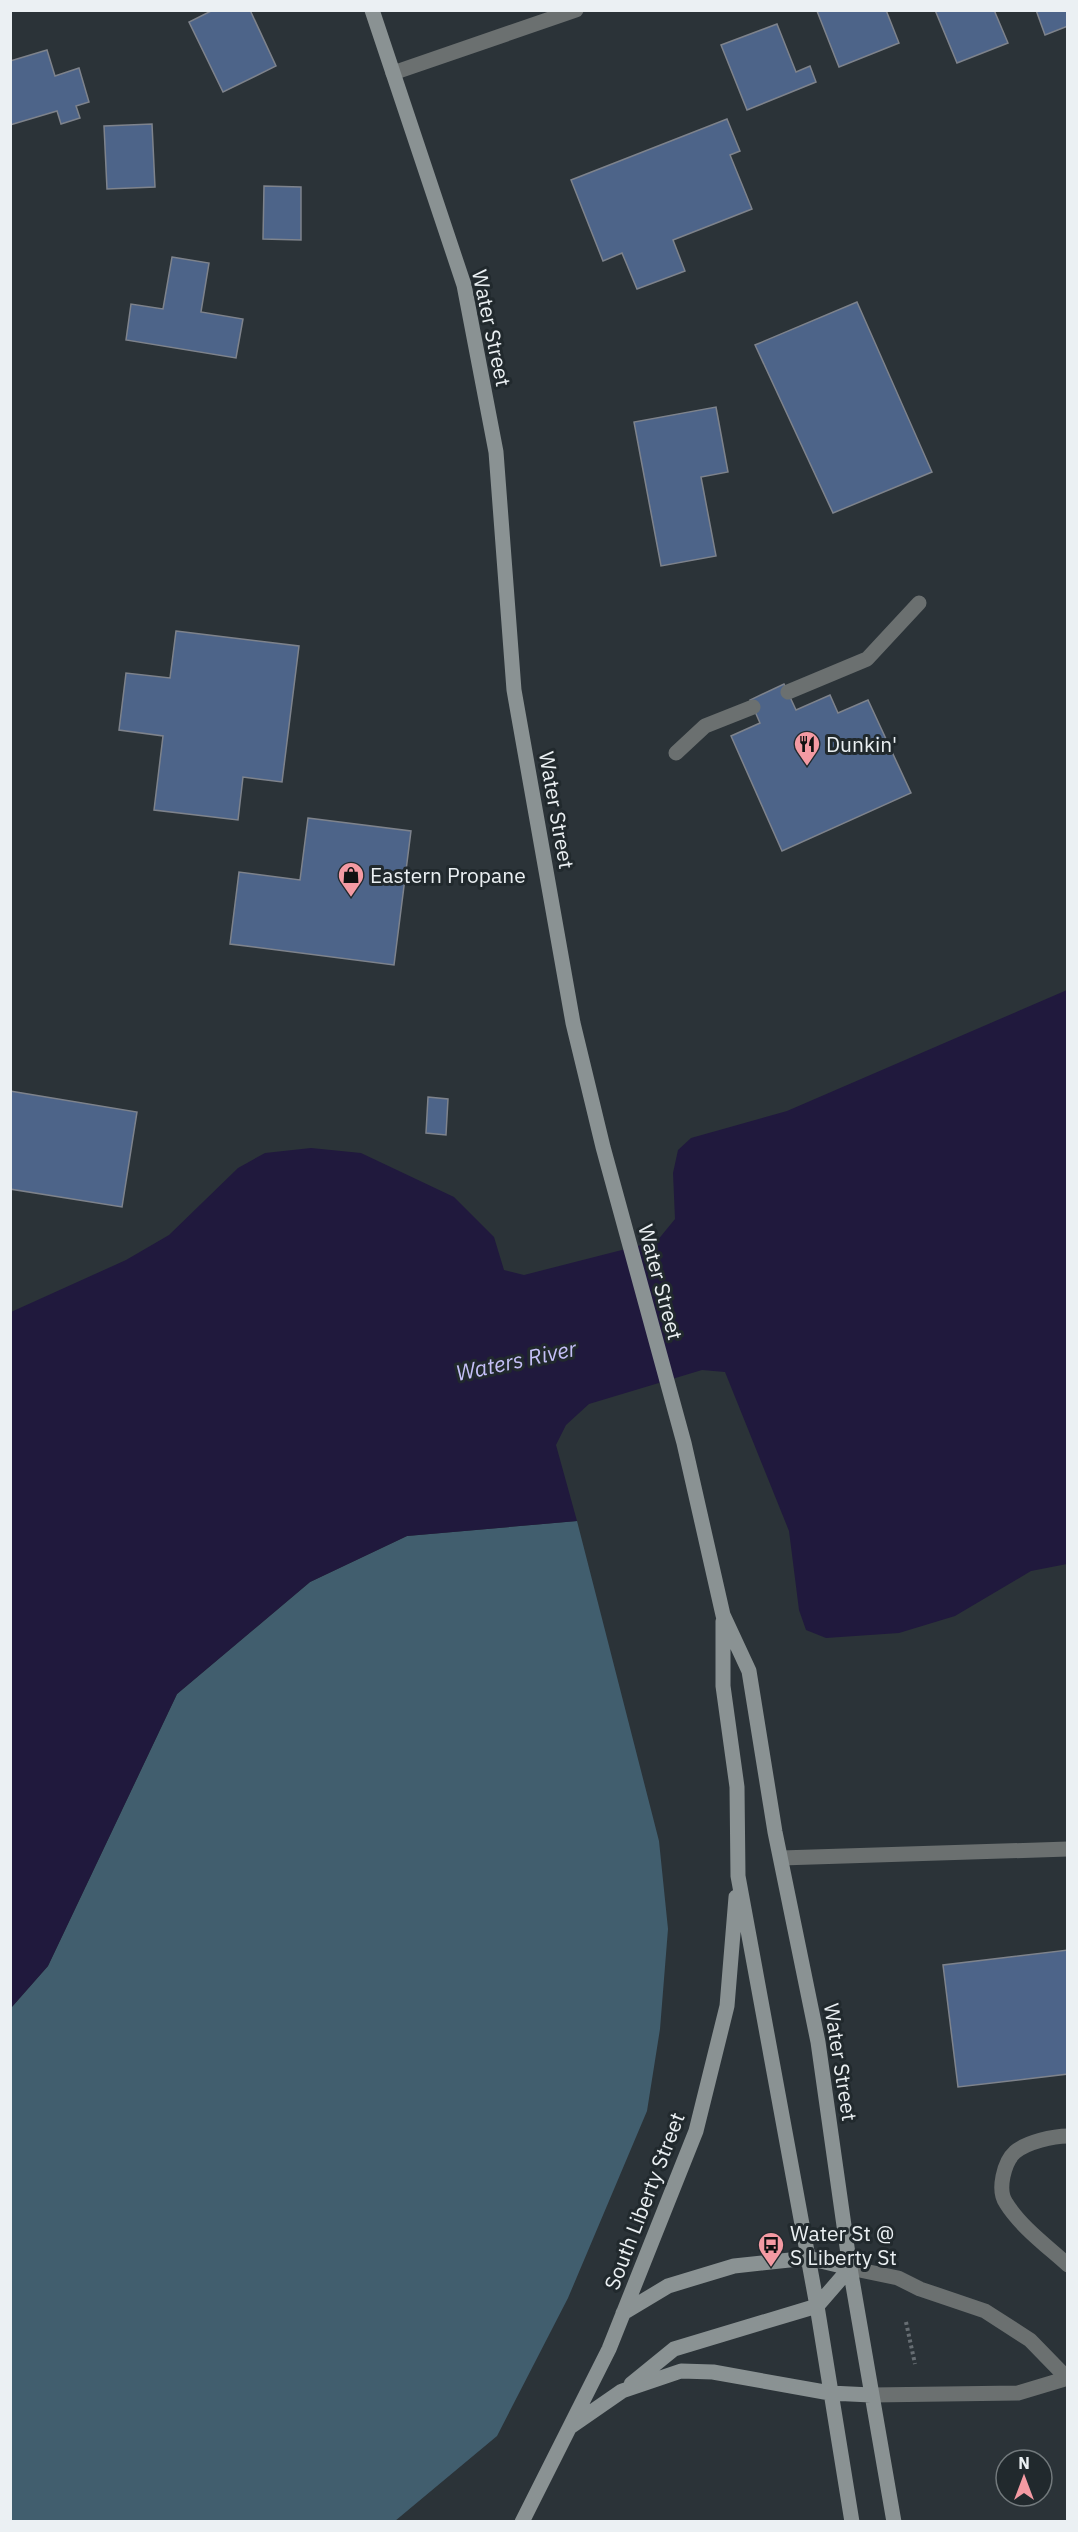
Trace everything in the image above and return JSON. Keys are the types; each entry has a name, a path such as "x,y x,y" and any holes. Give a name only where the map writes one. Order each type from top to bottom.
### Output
{"main road":[{"name":"Water Street","path":"372,10 464,285 496,452 514,690 573,1023 603,1147 684,1443 723,1616 749,1671 781,1858 818,2042 850,2268 894,2522"},
{"name":"Water Street","path":"723,1616 723,1686 736,1787 738,1876 817,2306 852,2522"},
{"name":"South Liberty Street","path":"522,2522 609,2349 696,2131 728,2006 738,1876"},
{"path":"568,2428 622,2391 674,2349 817,2306 850,2268 808,2258 734,2266 668,2286 623,2313"},
{"path":"622,2391 681,2371 713,2372 830,2393 871,2395"}],"street":[{"path":"393,73 576,10"},
{"path":"788,692 867,659 919,603"},
{"path":"676,753 705,726 753,707"},
{"path":"781,1858 1068,1849"},
{"path":"1068,2136 1050,2136 1015,2152 1001,2177 1004,2201 1022,2223 1068,2265"},
{"path":"850,2268 898,2278 920,2289 985,2311 1030,2340 1067,2378 1018,2392 871,2395"}],"path":[{"path":"906,2322 915,2364"}],"shaded area":[{"path":"577,1521 659,1841 668,1929 660,2029 647,2111 568,2298 497,2436 395,2521 11,2522 11,2008 48,1966 177,1694 310,1582 407,1536"}],"water":[{"name":"Waters River","path":"1067,990 1067,1564 1031,1571 955,1616 899,1633 826,1638 806,1630 799,1610 789,1531 725,1372 702,1370 589,1404 566,1425 556,1445 577,1521 407,1536 310,1582 177,1694 48,1966 11,2008 11,1312 126,1260 169,1235 238,1168 265,1153 311,1148 361,1153 454,1197 494,1237 504,1270 524,1275 657,1241 675,1219 673,1173 678,1150 691,1138 787,1111"}],"building":[{"path":"213,10 250,10 276,66 223,92 189,22"},
{"path":"886,10 899,43 839,67 817,11"},
{"path":"935,10 994,10 1008,43 957,63"},
{"path":"1036,10 1068,10 1068,26 1045,35"},
{"path":"777,24 796,72 810,66 816,82 747,110 721,45"},
{"path":"47,50 55,76 79,68 89,102 76,106 80,118 61,124 57,111 10,125 10,61"},
{"path":"727,119 740,151 730,155 752,209 673,240 685,271 637,289 622,253 603,261 571,180"},
{"path":"152,124 155,187 107,189 104,126"},
{"path":"264,186 301,187 301,240 263,239"},
{"path":"172,257 209,263 201,312 243,319 236,358 126,340 131,304 163,309"},
{"path":"857,302 932,472 833,513 755,345"},
{"path":"716,407 728,472 701,477 716,556 661,566 634,422"},
{"path":"176,631 299,646 282,782 243,777 238,820 154,810 163,736 119,730 126,673 170,678"},
{"path":"784,684 796,710 830,695 838,713 868,700 911,793 782,851 731,736 760,723 750,700"},
{"path":"308,818 411,831 394,965 230,944 239,872 300,880"},
{"path":"10,1091 137,1112 122,1207 10,1189"},
{"path":"428,1097 448,1099 446,1135 426,1133"},
{"path":"1068,1950 1068,2074 958,2087 943,1965"}],"place":[{"name":"Dunkin'","path":"807,767"},
{"name":"Eastern Propane","path":"351,898"},
{"name":"Water St @ S Liberty St","path":"771,2268"}]}
